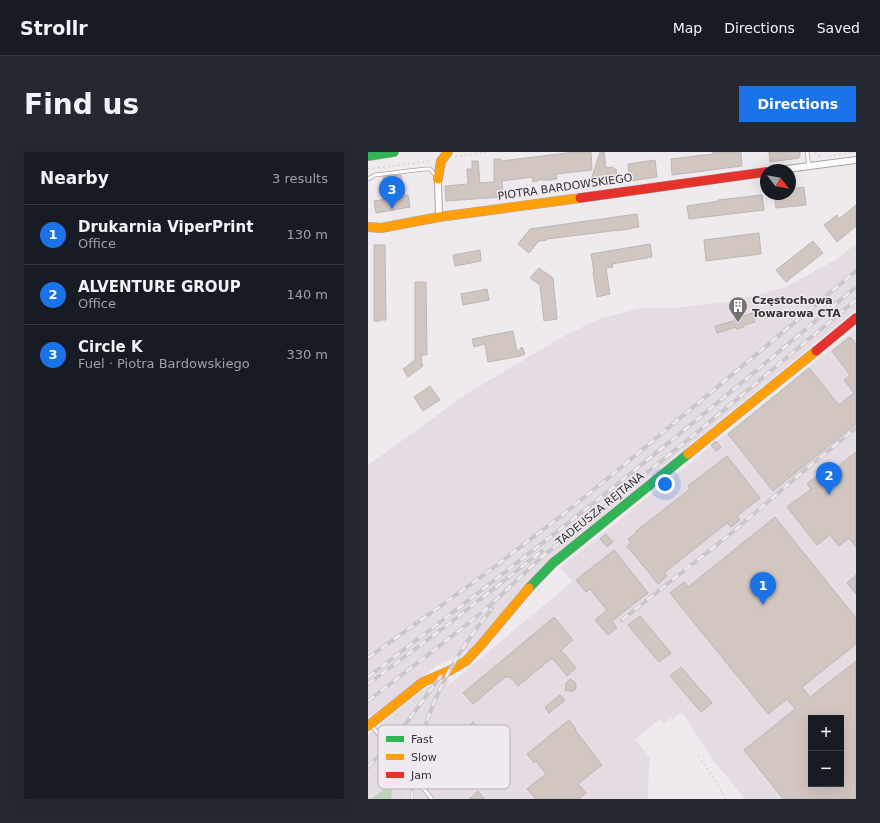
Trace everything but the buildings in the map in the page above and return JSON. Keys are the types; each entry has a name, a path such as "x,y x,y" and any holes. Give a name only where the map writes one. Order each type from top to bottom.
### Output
{"street":[{"path":"368,156 394,152"},
{"path":"439,217 438,163 450,156"},
{"path":"796,168 856,160"},
{"name":"PIOTRA BARDOWSKIEGO","path":"368,227 381,228 439,217 760,173"},
{"name":"TADEUSZA REJTANA","path":"369,725 423,682 448,671 466,660 536,580 553,563 856,318"}],"lane":[{"path":"807,152 809,166"},
{"path":"368,179 375,175 430,169 438,163"},
{"path":"430,169 438,179"},
{"path":"369,725 378,735"},
{"path":"424,789 432,799"}],"path":[{"path":"450,156 456,157 486,152"},
{"path":"815,152 818,156 823,157"},
{"path":"829,156 856,152"},
{"path":"368,169 438,163"},
{"path":"698,756 726,799"},
{"path":"398,799 402,789"}],"shaded area":[{"path":"856,244 856,310 555,554 469,650 435,667 368,718 368,465 468,393 562,337 601,318 643,308 676,308 734,301 786,287 835,260"},
{"path":"856,329 856,799 745,799 713,760 682,712 664,724 660,719 635,739 651,759 649,762 648,799 391,799 392,789 510,789 510,725 380,725 420,692 430,686 450,679 446,687 573,581 560,568"},
{"path":"378,727 378,789 384,789 371,799 368,799 368,735"}],"green space":[{"path":"384,789 392,789 391,799 371,799"}],"railway":[{"path":"368,658 485,574 566,512 856,271"},
{"path":"368,677 498,578 626,477 713,407 856,287"},
{"path":"368,701 487,608 542,557 695,434 856,300"},
{"path":"622,620 734,531 856,428"},
{"path":"368,684 442,629 542,551"},
{"path":"426,725 434,702 459,653 480,623 492,609"},
{"path":"405,725 441,676"},
{"path":"368,767 378,756"},
{"path":"412,789 412,799"}],"traffic: fast":[{"path":"368,156 394,152"},
{"path":"529,588 553,563 688,454"}],"traffic: slow":[{"path":"438,179 441,161 448,152"},
{"path":"368,227 381,228 439,217 580,198"},
{"path":"688,454 816,351"},
{"path":"368,726 423,682 449,671 466,661 529,588"}],"traffic: jam":[{"path":"580,198 760,173"},
{"path":"816,351 856,318"}],"place":[{"name":"Circle K","path":"392,209"},
{"name":"Częstochowa Towarowa CTA","path":"738,323"},
{"name":"ALVENTURE GROUP","path":"829,495"},
{"name":"Drukarnia ViperPrint","path":"763,605"}]}
